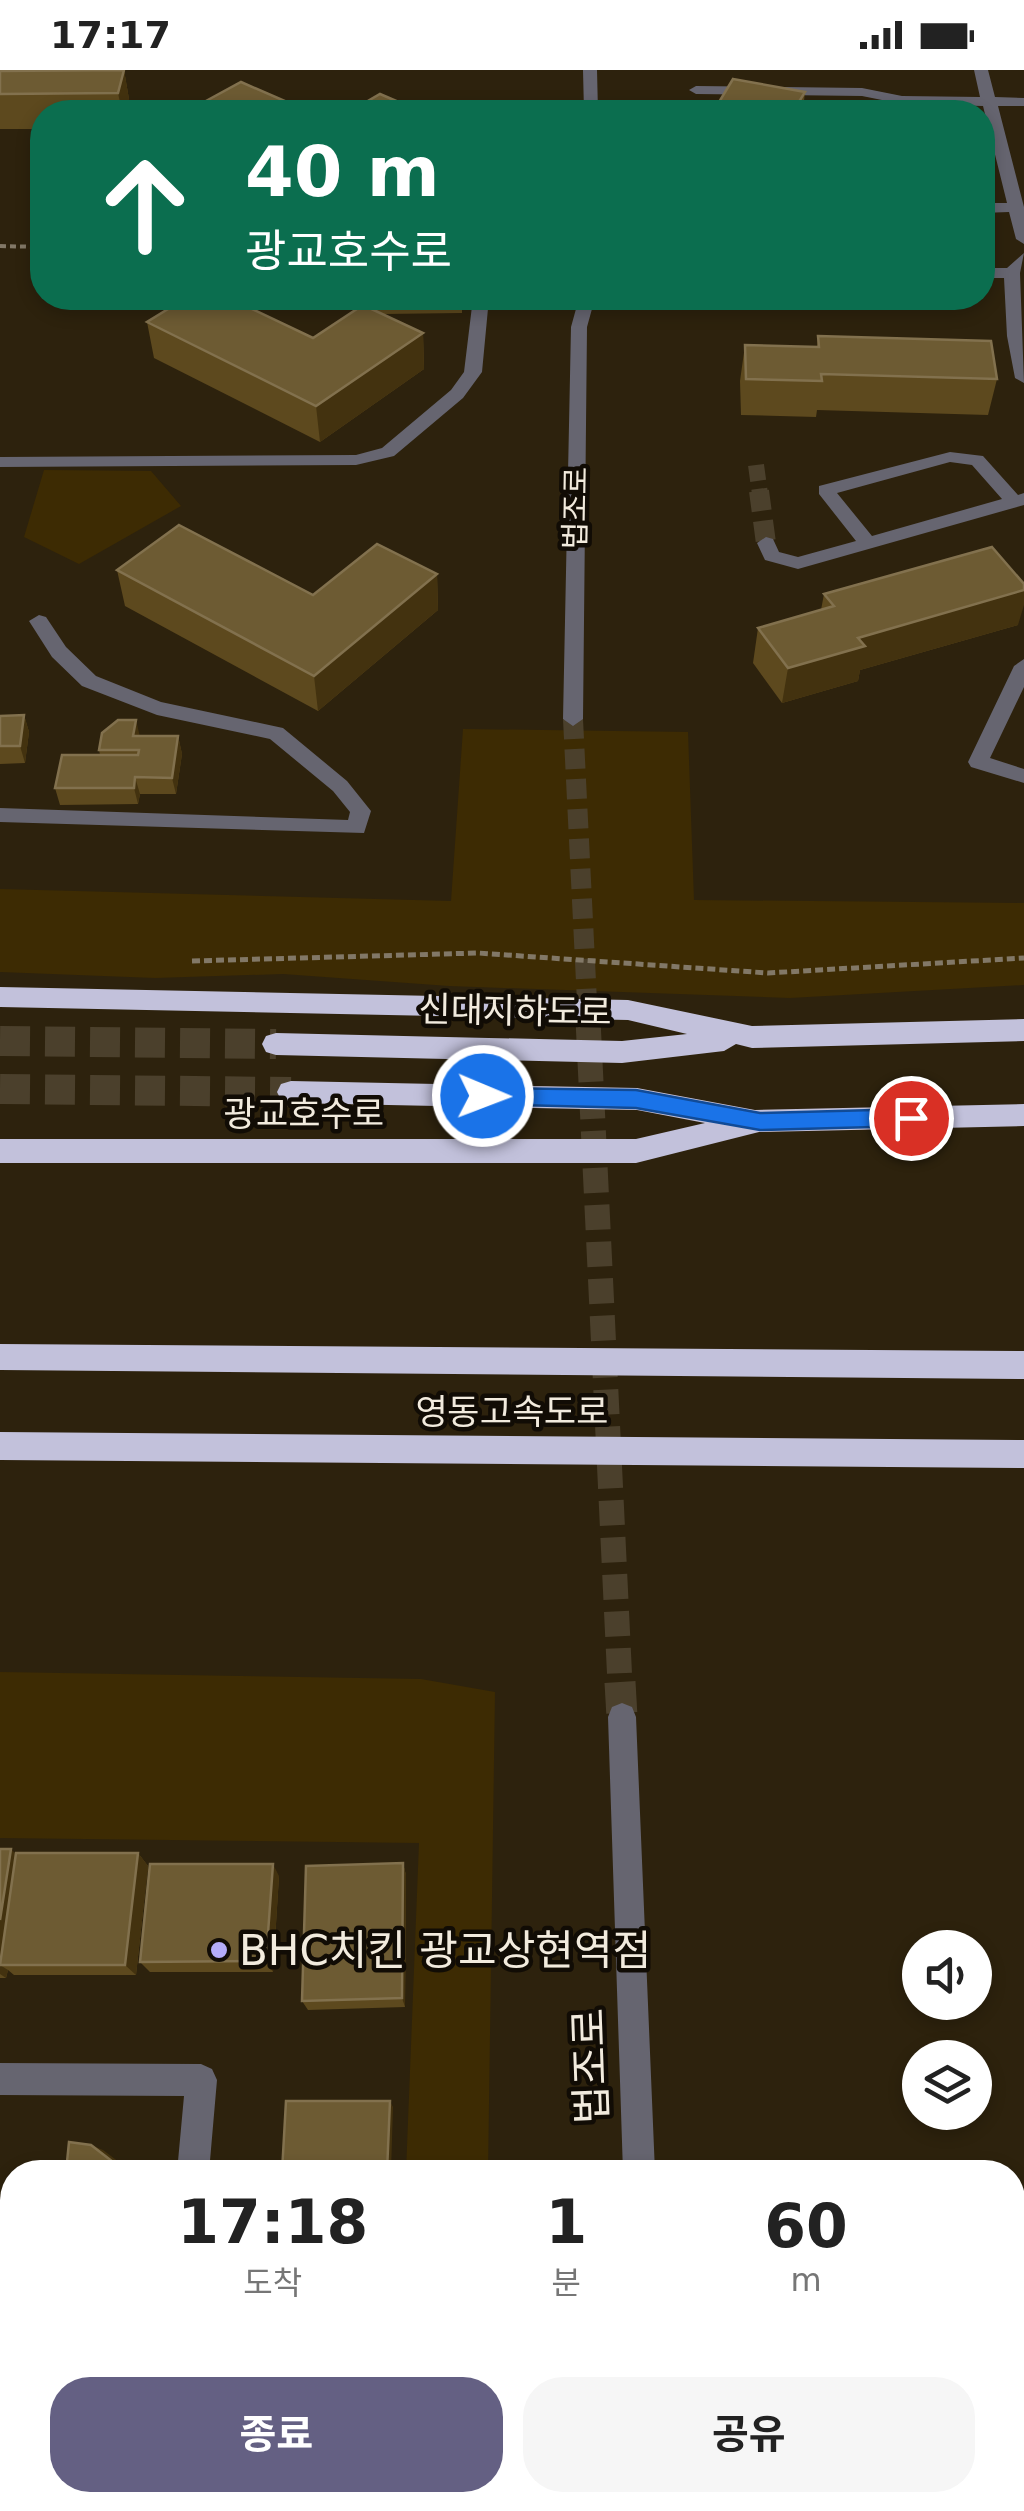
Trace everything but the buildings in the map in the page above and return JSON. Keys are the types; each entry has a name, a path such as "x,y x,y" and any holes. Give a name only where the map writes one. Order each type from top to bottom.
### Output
{"highway":[{"path":"0,997 628,1010 752,1037 1024,1030"},
{"name":"신대지하도로","path":"276,1044 622,1052 752,1037"},
{"path":"291,1092 636,1099 760,1121"},
{"name":"광교호수로","path":"0,1151 636,1151 760,1121 1024,1114"},
{"name":"영동고속도로","path":"0,1357 1024,1365"},
{"name":"영동고속도로","path":"0,1446 1024,1454"}],"street":[{"path":"590,70 591,100"},
{"path":"981,70 989,100"},
{"path":"696,90 862,92 902,100"},
{"path":"995,102 1024,102"},
{"path":"995,122 1024,239"},
{"path":"995,208 1016,207"},
{"path":"1024,258 1012,274 1014,336 1024,378"},
{"path":"995,273 1012,274"},
{"path":"0,462 356,460 388,452 457,394 474,372 480,310"},
{"name":"법조로","path":"573,719 579,327 584,310"},
{"path":"766,542 772,556 798,563 868,544 1019,501 977,460 950,457 825,490 868,544"},
{"path":"0,816 357,828 361,810 340,786 276,733 157,708 90,681 59,652 40,622"},
{"path":"1024,666 978,762 1024,776"},
{"name":"법조로","path":"622,1717 639,2160"},
{"path":"0,2079 201,2080 195,2160"}],"path":[{"path":"0,246 30,247"},
{"path":"188,961 478,952 768,973 1024,958"}],"shaded area":[{"path":"44,470 151,471 181,506 79,564 24,537"},
{"path":"463,729 688,732 694,900 1024,903 1024,985 790,998 449,986 283,974 155,978 0,972 0,889 451,901"},
{"path":"0,1672 421,1679 495,1692 488,2160 406,2160 419,1843 0,1838"}],"tunnel":[{"path":"756,465 760,494"},
{"path":"759,491 766,543"},
{"path":"573,719 588,1022"},
{"path":"588,1020 620,1684"},
{"path":"0,1041 276,1044"},
{"path":"0,1089 291,1092"},
{"path":"620,1682 622,1717"}],"place":[{"name":"BHC치킨 광교상현역점","path":"219,1950"}],"route":[{"path":"483,1096 636,1099 760,1121 911,1118"}]}
